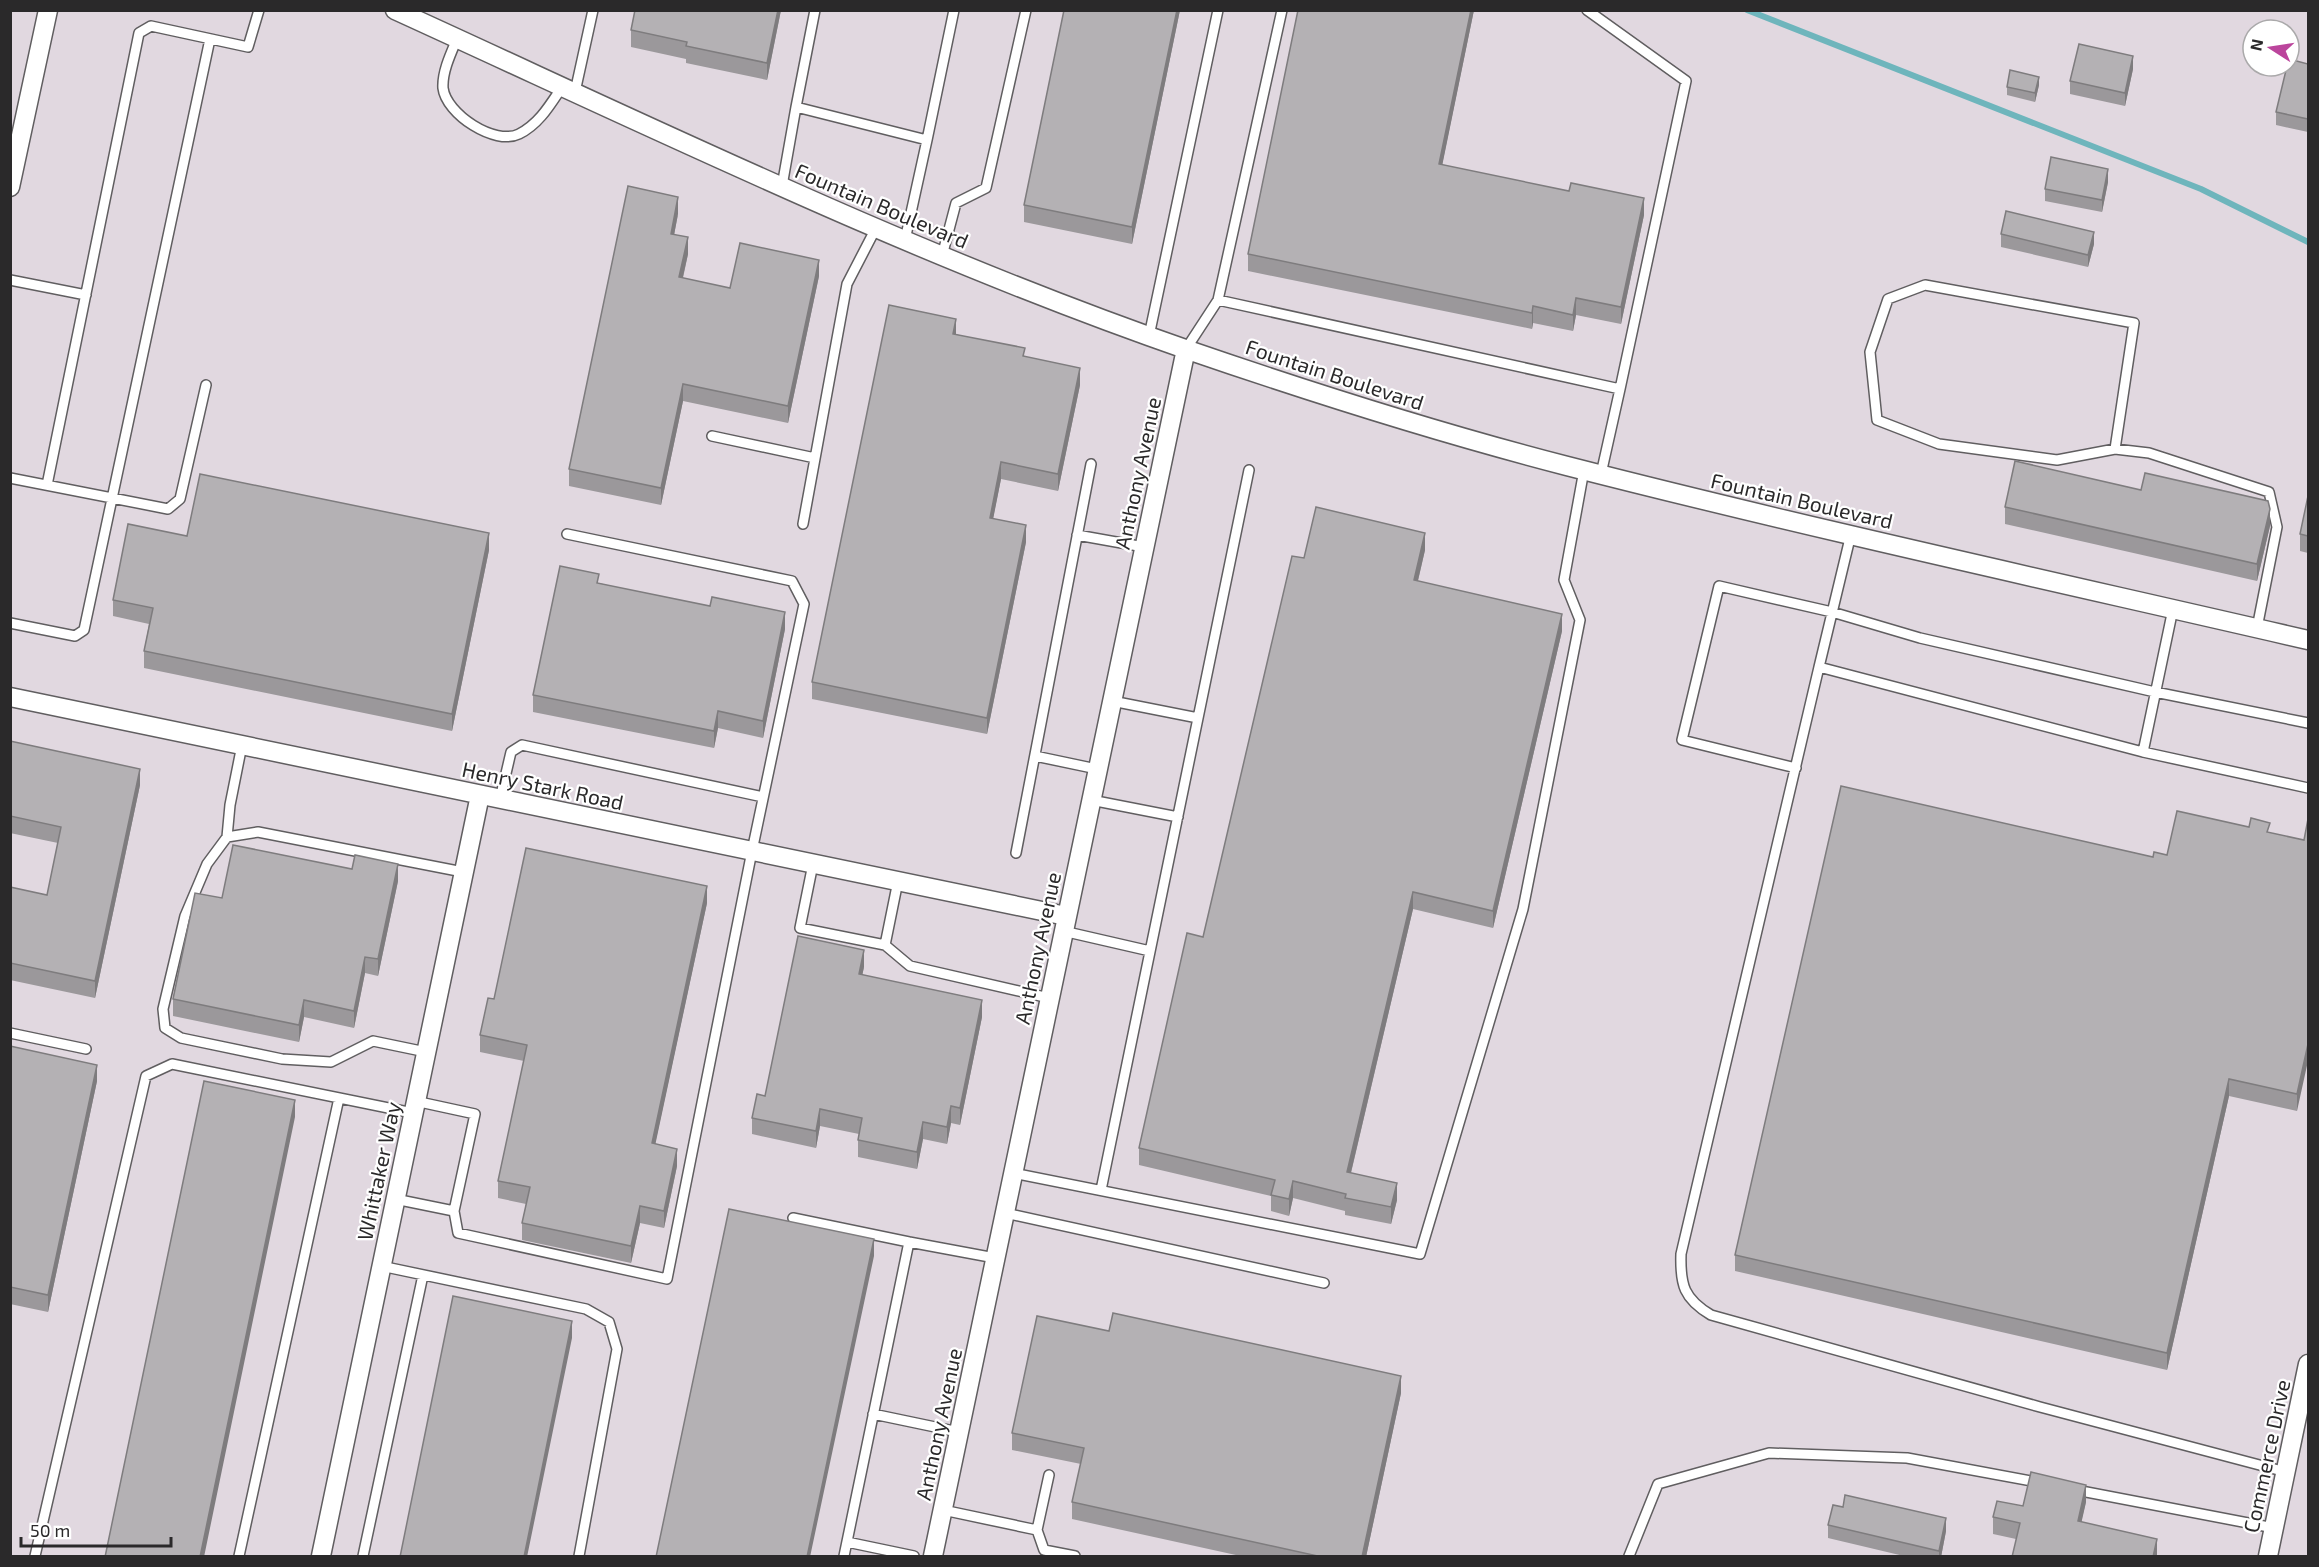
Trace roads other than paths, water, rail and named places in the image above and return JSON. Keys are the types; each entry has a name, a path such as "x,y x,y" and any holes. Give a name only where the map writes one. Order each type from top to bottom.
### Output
{"street":[{"path":"11,182 48,10"},
{"name":"Fountain Boulevard","path":"394,10 876,228 1076,309 1186,349 1396,418 1592,472 2308,640"},
{"name":"Anthony Avenue","path":"933,1557 1186,349"},
{"name":"Henry Stark Road","path":"10,697 898,881 1065,924"},
{"name":"Whittaker Way","path":"321,1557 480,795"},
{"name":"Commerce Drive","path":"2268,1557 2308,1364"}],"lane":[{"path":"47,485 140,33 151,26 248,47 259,10"},
{"path":"457,39 447,64 443,88 450,105 466,122 496,135 517,135 538,122 569,89 593,10"},
{"path":"782,186 815,10"},
{"path":"905,240 954,10"},
{"path":"942,256 956,203 986,188 1026,10"},
{"path":"1149,336 1218,10"},
{"path":"1186,349 1218,300 1282,10"},
{"path":"1013,1173 1420,1254 1523,909 1580,620 1564,580 1592,472 1620,389 1686,81 1587,10"},
{"path":"10,623 75,636 84,630 210,39"},
{"path":"796,106 927,140"},
{"path":"803,524 847,284 876,228"},
{"path":"10,280 86,296"},
{"path":"2115,449 2134,323 1925,285 1888,299 1870,352 1877,420 1939,444 2057,460 2115,449 2149,453 2270,492 2277,527 2257,628"},
{"path":"1218,300 1620,389"},
{"path":"10,478 168,509 180,499 206,385"},
{"path":"712,436 815,458"},
{"path":"1016,853 1090,464"},
{"path":"1101,1191 1249,470"},
{"path":"35,1557 146,1076 172,1064 339,1098 475,1114 454,1210 458,1233 667,1279 752,851 804,604 792,581 567,534"},
{"path":"1851,534 1681,1254 1680,1272 1684,1291 1695,1305 1712,1315 2040,1407 2286,1472"},
{"path":"1077,535 1144,547"},
{"path":"1796,768 1682,740 1719,586 1832,612 1920,638 2155,692 2308,723"},
{"path":"2143,752 2173,609"},
{"path":"1819,667 2143,752 2308,788"},
{"path":"1112,701 1198,718"},
{"path":"242,745 230,805 227,837 207,864 185,916 163,1009 165,1028 181,1038 282,1059 331,1062 373,1041 426,1052"},
{"path":"500,799 511,752 522,745 763,797"},
{"path":"1035,756 1097,769"},
{"path":"1091,800 1178,817"},
{"path":"227,837 258,832 463,872"},
{"path":"813,864 800,928 885,945 910,966 1049,998"},
{"path":"885,945 898,881"},
{"path":"1065,924 1150,951"},
{"path":"10,1033 86,1049"},
{"path":"239,1557 339,1098"},
{"path":"395,1199 454,1210"},
{"path":"1005,1213 1324,1283"},
{"path":"793,1218 995,1258"},
{"path":"844,1557 909,1242"},
{"path":"381,1266 586,1309 609,1322 617,1348 579,1557"},
{"path":"363,1557 423,1275"},
{"path":"873,1414 959,1432"},
{"path":"1629,1557 1658,1484 1769,1453 1907,1458 2056,1486"},
{"path":"1049,1475 1036,1530 1044,1550 1075,1557"},
{"path":"2068,1489 2274,1528"},
{"path":"943,1510 1036,1530"},
{"path":"847,1542 914,1557"}],"waterway":[{"path":"1747,10 2201,189 2308,242"}]}
